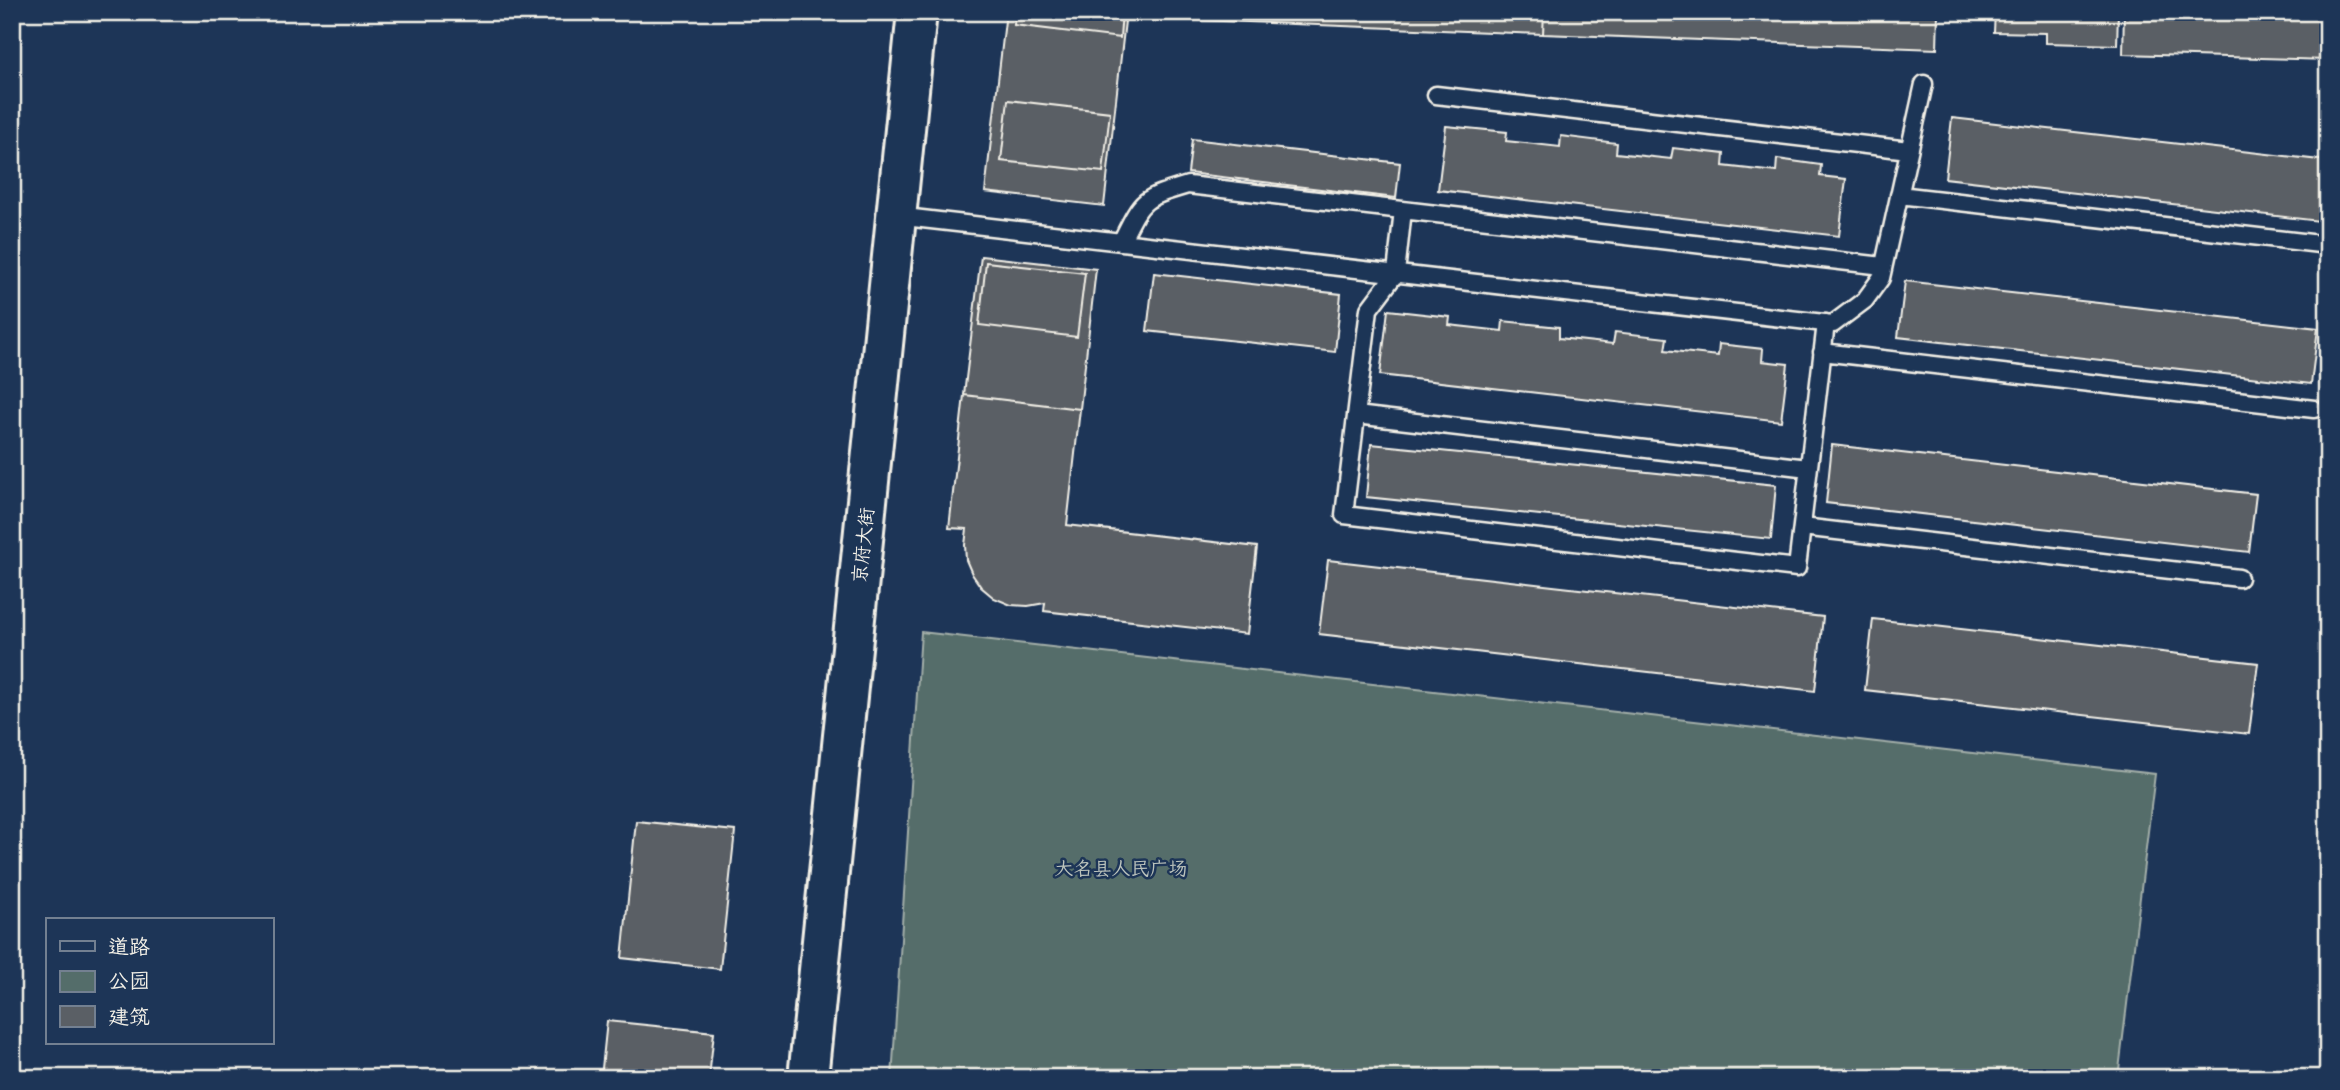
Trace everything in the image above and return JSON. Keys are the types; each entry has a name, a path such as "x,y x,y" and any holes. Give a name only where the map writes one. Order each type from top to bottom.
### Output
{"street":[{"name":"京府大街","path":"808,1078 918,12"}],"lane":[{"path":"896,216 1833,324 1865,300 1881,278 1924,84"},
{"path":"1436,95 1909,150"},
{"path":"1121,242 1139,206 1153,195 1188,185 1883,266"},
{"path":"1899,195 2328,245"},
{"path":"1403,210 1395,274 1369,309 1344,516 1797,568 1826,323"},
{"path":"1822,352 2314,409"},
{"path":"1356,415 1808,468"},
{"path":"1802,527 2239,578"}],"green space":[{"name":"大名县人民广场","path":"921,632 2155,774 2118,1078 892,1078"}],"building":[{"path":"1006,12 1126,12 1104,206 985,192"},
{"path":"1015,12 1122,12 1120,38 1014,25"},
{"path":"1147,12 1544,12 1543,34 1147,18"},
{"path":"1544,12 1938,12 1937,49 1543,34"},
{"path":"1995,12 2118,12 2117,45 2046,43 2046,33 1994,32"},
{"path":"2124,12 2328,12 2328,60 2123,54"},
{"path":"1008,100 1110,112 1103,172 1001,161"},
{"path":"1952,118 2328,161 2328,222 1945,178"},
{"path":"1446,126 1507,132 1506,141 1560,147 1561,136 1617,143 1616,153 1671,159 1673,148 1724,154 1723,166 1776,172 1777,159 1821,165 1820,176 1846,179 1839,236 1438,190"},
{"path":"1192,139 1400,163 1396,198 1188,173"},
{"path":"981,256 1096,269 1080,409 964,395"},
{"path":"986,262 1085,273 1077,337 979,325"},
{"path":"1154,273 1341,294 1335,352 1147,331"},
{"path":"1905,281 2318,328 2311,384 1898,337"},
{"path":"1388,310 1450,317 1449,325 1502,331 1503,321 1559,327 1559,338 1613,344 1615,332 1667,338 1665,350 1718,356 1719,344 1763,349 1762,361 1788,364 1781,421 1380,375"},
{"path":"964,395 1080,409 1067,525 1257,547 1247,634 1044,611 1045,603 1011,605 994,598 981,587 966,560 967,529 949,528"},
{"path":"1371,444 1776,485 1771,539 1366,497"},
{"path":"1832,445 2256,494 2249,552 1826,503"},
{"path":"1328,560 1823,617 1815,691 1319,634"},
{"path":"1873,619 2258,663 2249,734 1865,690"},
{"path":"636,821 735,831 720,969 622,958"},
{"path":"607,1021 714,1032 709,1078 601,1078"}]}
